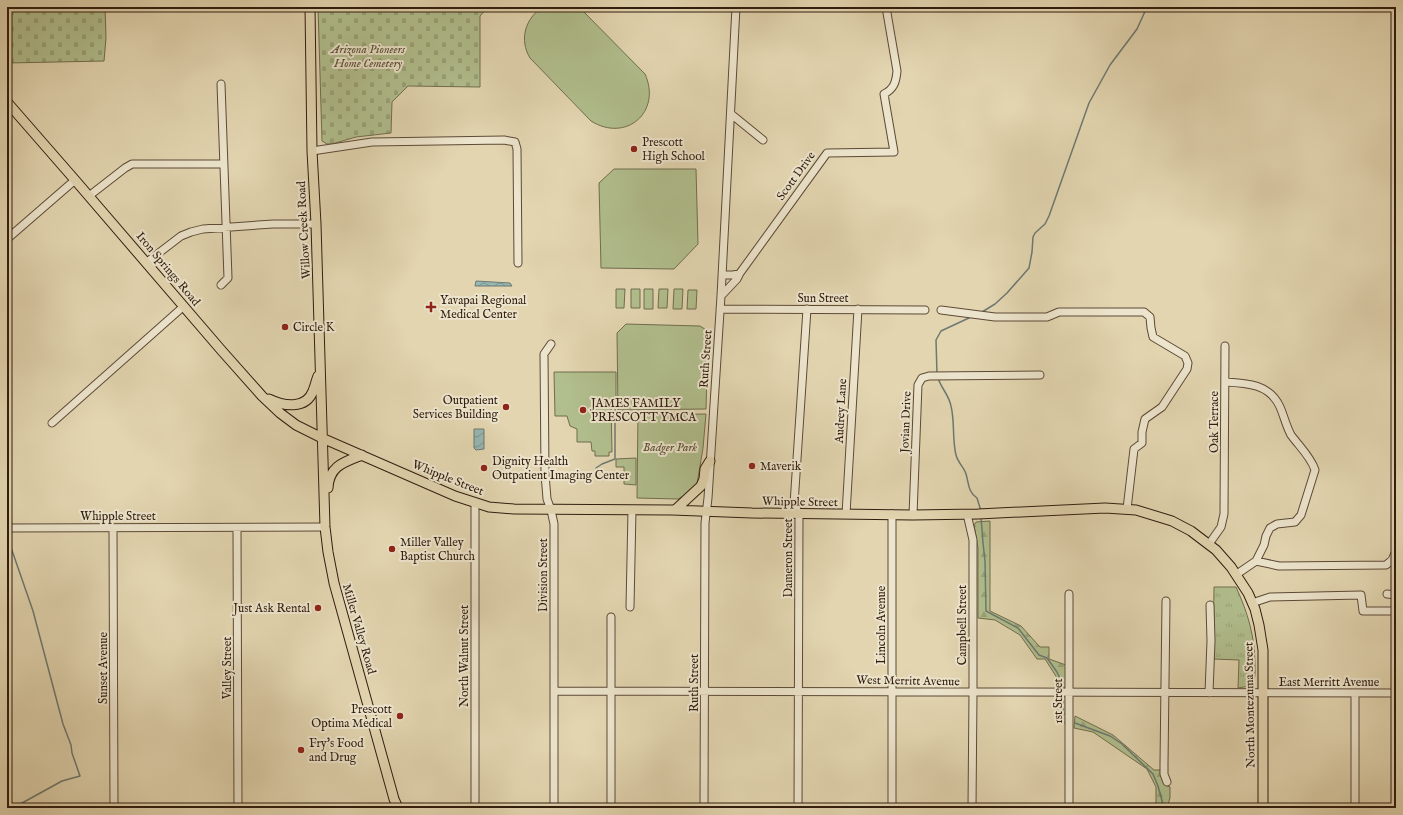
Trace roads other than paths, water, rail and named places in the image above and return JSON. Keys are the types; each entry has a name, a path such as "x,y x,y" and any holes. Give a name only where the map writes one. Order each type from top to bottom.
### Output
{"main road":[{"name":"Willow Creek Road","path":"310,7 312,151 316,224 322,453"},
{"name":"Iron Springs Road","path":"7,102 262,396 280,413 296,425 322,438"},
{"path":"262,396 278,403 288,405 295,405 302,402 313,392 320,368"},
{"name":"Whipple Street","path":"322,438 455,496 489,507 514,510 675,510 799,514 913,515 1105,508 1127,509 1151,514 1172,521 1191,531 1209,544 1237,574 1252,603"},
{"name":"Miller Valley Road","path":"322,453 325,527 334,583 394,799 398,808"},
{"path":"324,501 327,492 328,479 334,469 343,463 362,455"},
{"path":"675,510 701,486 704,479 705,468 710,461"},
{"name":"North Montezuma Street","path":"1252,603 1259,625 1263,650 1263,808"}],"street":[{"name":"Ruth Street","path":"704,808 705,523 721,296 736,7"},
{"name":"Scott Drive","path":"721,296 737,279 827,153 894,152 884,94 890,91 896,82 897,72 886,7"},
{"path":"221,84 228,278 221,285"},
{"path":"731,114 764,140"},
{"path":"312,151 372,142 504,140 515,142 517,149 518,264"},
{"path":"89,196 132,164 223,164"},
{"path":"7,239 76,180"},
{"path":"146,262 181,236 203,229 273,224 316,224"},
{"path":"722,275 734,275 740,273"},
{"path":"52,423 184,306"},
{"name":"Sun Street","path":"720,309 925,310"},
{"name":"Dameron Street","path":"798,808 799,514 794,504 807,309"},
{"name":"Audrey Lane","path":"846,514 858,310"},
{"path":"941,310 995,317 1047,317 1059,312 1144,312 1150,317 1153,337 1185,356 1188,362 1187,368 1162,407 1145,419 1142,432 1142,443 1134,449 1127,509"},
{"name":"Division Street","path":"551,344 544,354 544,453 547,498 554,524 554,808"},
{"path":"1225,346 1225,382"},
{"name":"Jovian Drive","path":"913,515 918,385 922,378 929,376 1040,375"},
{"name":"Oak Terrace","path":"1209,544 1221,528 1224,514 1225,382 1259,386 1274,396 1288,431 1313,464 1315,470 1301,515 1295,522 1277,524 1270,528 1256,561"},
{"name":"North Walnut Street","path":"475,503 475,808"},
{"path":"630,607 632,510"},
{"name":"Lincoln Avenue","path":"892,514 892,808"},
{"name":"Campbell Street","path":"967,514 973,540 972,808"},
{"name":"Whipple Street","path":"7,528 325,527"},
{"name":"Sunset Avenue","path":"113,528 114,808"},
{"name":"Valley Street","path":"237,528 238,808"},
{"path":"1237,574 1256,561 1279,566 1386,565 1392,560 1396,551"},
{"name":"1st Street","path":"1069,594 1069,808"},
{"path":"1387,594 1396,595"},
{"path":"1252,603 1270,597 1361,595 1363,611 1396,611"},
{"path":"1166,601 1164,774 1167,782"},
{"path":"1208,693 1211,641 1210,604"},
{"path":"611,617 611,808"},
{"name":"West Merritt Avenue","path":"554,691 704,690 1165,694 1263,692"},
{"name":"East Merritt Avenue","path":"1263,692 1396,694"},
{"path":"1355,694 1355,808"}],"water":[{"path":"476,281 510,283 512,286 475,286"},
{"path":"474,429 484,429 484,449 476,450 474,448"}],"waterway":[{"path":"982,312 995,304 1007,293 1029,268 1033,237 1035,233 1045,224 1049,216 1089,103 1110,65 1137,29 1147,7"},
{"path":"937,374 936,340 941,331 971,317"},
{"path":"938,378 949,398 951,406 956,455 965,472 970,490 977,498 981,511"},
{"path":"596,468 615,459 615,403"},
{"path":"981,517 985,561 986,611 1018,628 1039,655 1047,658 1057,672 1062,683 1063,691"},
{"path":"7,536 33,611 63,724 80,776 62,781 13,808"},
{"path":"1063,694 1063,712 1066,715"},
{"path":"1075,723 1110,736 1122,744 1153,774 1164,808"}],"place":[{"name":"Prescott High School","path":"634,149"},
{"name":"Yavapai Regional Medical Center","path":"431,307"},
{"name":"Circle K","path":"285,327"},
{"name":"Outpatient Services Building","path":"506,407"},
{"name":"JAMES FAMILY PRESCOTT YMCA","path":"583,410"},
{"name":"Maverik","path":"752,466"},
{"name":"Dignity Health Outpatient Imaging Center","path":"484,468"},
{"name":"Miller Valley Baptist Church","path":"392,549"},
{"name":"Just Ask Rental","path":"318,608"},
{"name":"Prescott Optima Medical","path":"400,716"},
{"name":"Fry's Food and Drug","path":"301,750"}],"park label":[{"name":"Arizona Pioneers Home Cemetery","path":"368,56"},
{"name":"Badger Park","path":"670,447"}]}
